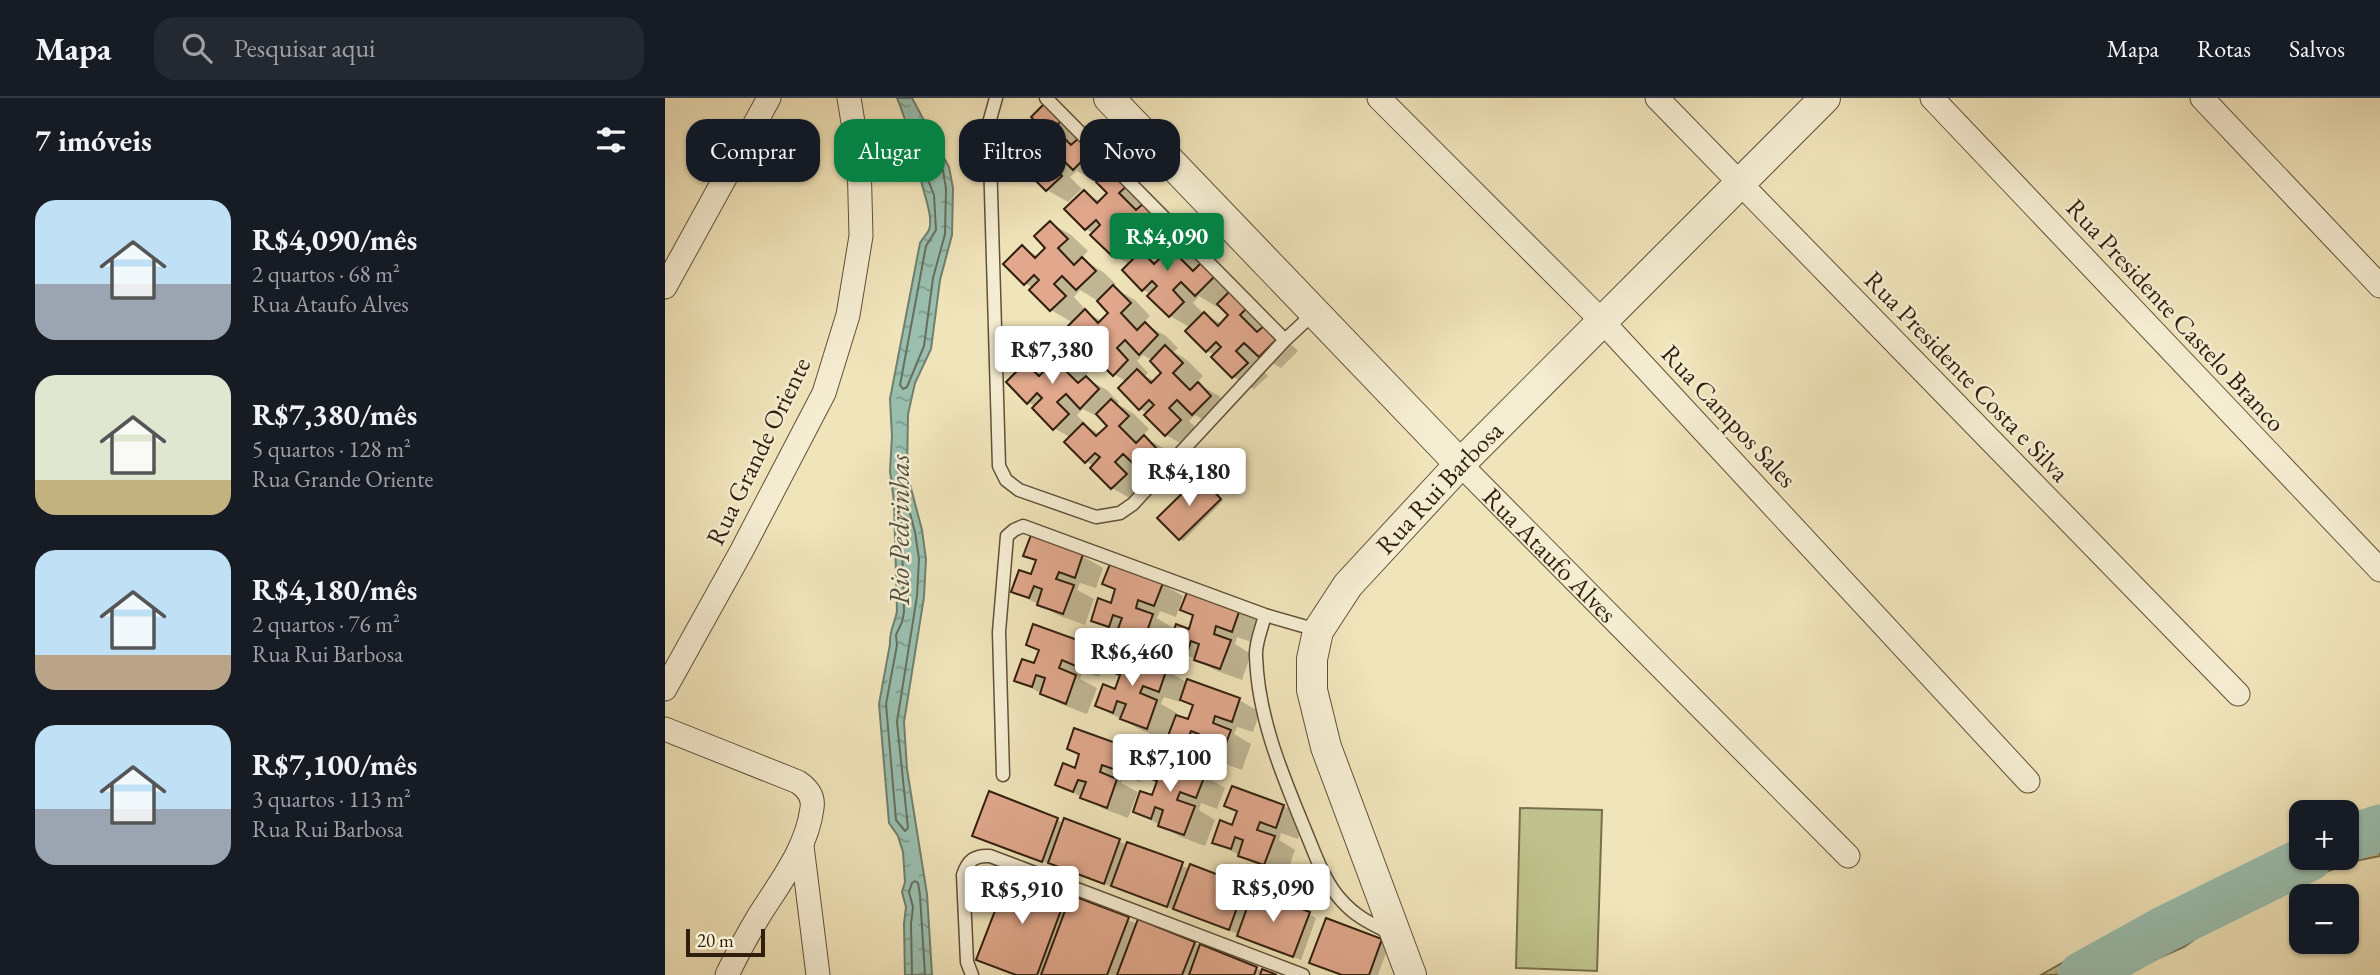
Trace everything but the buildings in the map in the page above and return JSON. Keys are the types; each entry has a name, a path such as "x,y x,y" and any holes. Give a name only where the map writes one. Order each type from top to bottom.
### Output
{"street":[{"path":"665,287 769,98"},
{"name":"Rua Grande Oriente","path":"665,689 824,393 848,314 861,236 859,159 849,98"},
{"name":"Rua Ataufo Alves","path":"1109,98 1460,464 1848,856"},
{"name":"Rua Campos Sales","path":"1379,98 1602,321 2028,782"},
{"name":"Rua Presidente Costa e Silva","path":"1657,98 2238,694"},
{"name":"Rua Rui Barbosa","path":"1411,975 1326,747 1312,690 1312,659 1318,631 1348,585 1460,464 1825,98"},
{"name":"Rua Presidente Castelo Branco","path":"1932,98 2380,570"},
{"path":"2202,98 2380,286"},
{"path":"665,729 798,782 811,796 813,807 802,846 750,930 727,975"},
{"path":"802,846 818,975"}],"lane":[{"path":"996,98 989,123 989,137 999,466 1006,480 1019,490 1096,517 1120,513 1133,505 1285,340 1315,312"},
{"path":"1046,98 1285,340"},
{"path":"1003,775 999,632 1007,536 1014,530 1023,526 1265,615 1318,631"},
{"path":"1265,615 1256,653 1259,693 1270,738 1289,791 1320,865 1339,899 1358,917 1394,935"},
{"path":"972,975 967,962 964,874 966,865 981,856 990,856 1303,975"}],"green space":[{"path":"1520,808 1602,810 1597,971 1516,968"},
{"path":"2380,815 2380,856 2359,860 2359,823"},
{"path":"2289,853 2289,870 2331,870 2251,900 2184,947 2123,974 2041,975 2125,927"}],"water":[{"path":"897,98 912,98 923,119 904,117"},
{"name":"Rio Pedrinhas","path":"945,160 953,188 952,235 940,280 931,349 915,383 908,414 907,473 922,530 926,559 924,597 904,722 907,769 927,894 932,975 905,975 906,907 902,892 905,882 903,852 898,836 889,823 879,704 890,635 897,611 894,502 890,471 890,399 920,243 929,230 929,211 922,182 945,182"}],"waterway":[{"path":"2359,835 2380,828"},
{"path":"2082,975 2165,929 2289,868"}]}
